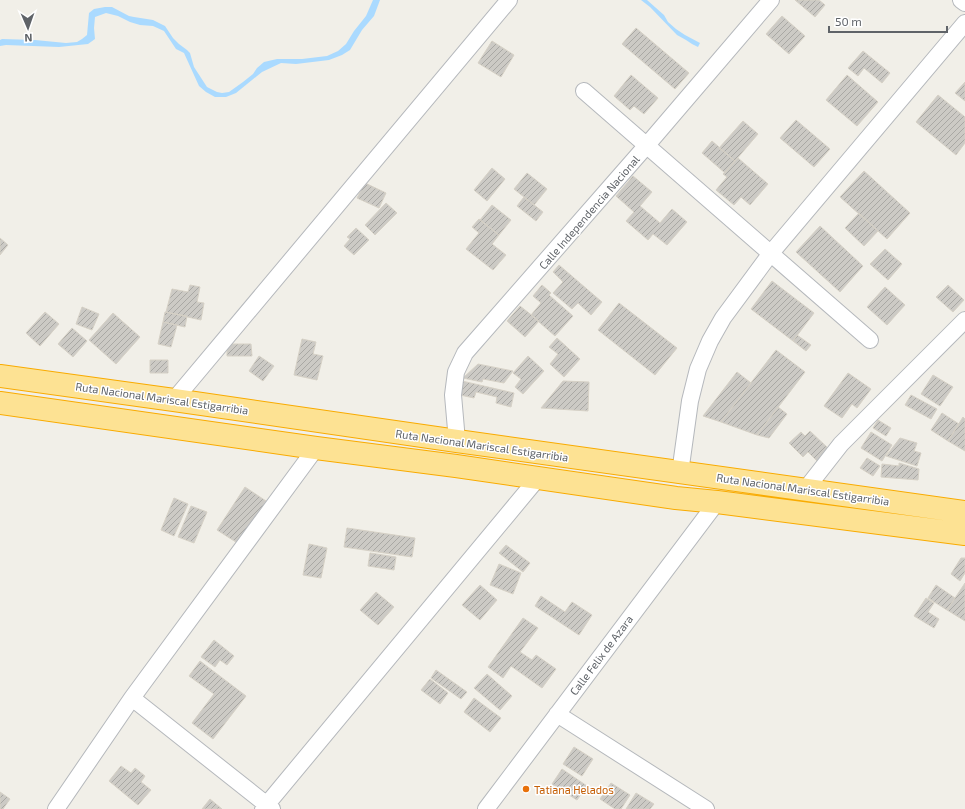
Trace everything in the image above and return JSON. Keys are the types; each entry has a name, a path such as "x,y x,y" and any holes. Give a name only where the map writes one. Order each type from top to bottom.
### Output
{"highway":[{"name":"Ruta Nacional Mariscal Estigarribia","path":"0,376 965,512"},
{"name":"Ruta Nacional Mariscal Estigarribia","path":"0,403 676,498 965,534"}],"street":[{"path":"174,400 508,0"},
{"name":"Calle Independencia Nacional","path":"457,441 453,395 456,372 465,353 647,146 771,0"},
{"path":"961,0 965,3"},
{"path":"680,473 690,401 698,369 710,341 723,318 771,253 965,22"},
{"path":"584,91 870,340"},
{"path":"805,490 842,444 965,320"},
{"path":"56,809 132,698 316,448"},
{"path":"132,698 267,807 538,478"},
{"name":"Calle Felix de Azara","path":"486,809 717,502"},
{"path":"557,714 706,809"}],"water":[{"path":"373,0 380,0 374,16 362,30 350,50 329,60 296,64 281,63 262,72 236,93 226,97 215,97 199,86 184,53 176,49 164,31 153,26 140,25 106,13 95,17 95,39 88,44 59,47 0,46 0,40 2,39 66,43 77,42 87,35 89,13 94,9 112,7 129,16 153,20 165,26 173,38 190,53 194,67 207,87 222,93 229,92 243,82 264,62 277,59 302,59 327,56 338,51 346,44 366,16"},
{"path":"641,0 647,0 664,15 668,22 676,29 700,43 698,47 677,35 650,7"}],"building":[{"path":"795,0 819,0 825,5 815,17"},
{"path":"782,16 805,36 789,54 766,34"},
{"path":"636,28 689,73 675,89 622,44"},
{"path":"492,41 514,55 501,77 478,63"},
{"path":"863,51 890,73 882,83 864,68 858,76 848,68"},
{"path":"631,75 658,98 644,114 634,106 630,110 614,96"},
{"path":"847,75 878,102 857,126 826,100"},
{"path":"965,82 965,101 955,93"},
{"path":"938,95 965,117 965,143 956,155 916,122"},
{"path":"796,120 830,149 814,167 780,138"},
{"path":"743,121 758,134 735,161 719,148"},
{"path":"712,141 735,161 725,173 702,153"},
{"path":"738,158 768,184 750,205 741,197 734,205 716,190 727,177 723,174"},
{"path":"492,168 505,179 487,201 474,190"},
{"path":"864,171 910,213 887,239 840,197"},
{"path":"527,173 547,189 534,205 514,189"},
{"path":"633,176 652,192 640,206 660,223 672,209 687,222 667,245 653,234 648,240 626,221 634,212 616,196"},
{"path":"365,183 386,193 379,208 357,198"},
{"path":"524,197 543,212 536,221 517,206"},
{"path":"386,203 397,213 375,235 365,225"},
{"path":"492,205 511,220 499,235 480,220"},
{"path":"859,213 878,231 864,246 845,228"},
{"path":"479,219 499,235 492,244 506,255 493,270 466,249 479,233 472,227"},
{"path":"820,226 863,266 840,292 796,252"},
{"path":"356,228 369,240 354,255 344,246 350,239 347,237"},
{"path":"0,238 8,245 0,255"},
{"path":"885,249 902,264 888,280 870,264"},
{"path":"559,265 602,302 591,315 578,303 572,309 553,293 563,282 553,272"},
{"path":"772,281 814,313 793,341 751,309"},
{"path":"190,285 200,287 197,302 204,303 201,320 166,312 172,289 188,292"},
{"path":"542,285 551,293 549,295 573,316 555,336 531,315 541,303 533,296"},
{"path":"948,285 964,300 953,312 936,297"},
{"path":"885,287 905,305 887,325 867,307"},
{"path":"619,303 677,348 655,375 598,330"},
{"path":"520,306 539,321 525,337 507,321"},
{"path":"82,307 99,314 92,330 76,324"},
{"path":"45,312 59,324 40,346 26,333"},
{"path":"165,312 187,316 185,327 163,322"},
{"path":"113,313 140,337 116,364 89,340"},
{"path":"163,322 177,325 171,347 158,344"},
{"path":"72,328 87,341 73,357 58,344"},
{"path":"797,335 811,345 806,351 793,341"},
{"path":"557,338 580,359 564,377 550,364 558,354 549,347"},
{"path":"302,339 316,342 313,354 323,356 317,380 294,375"},
{"path":"227,344 251,344 252,356 227,356"},
{"path":"776,350 805,372 757,435 721,422"},
{"path":"259,356 274,366 263,381 249,371"},
{"path":"528,356 544,371 523,394 515,387 521,379 513,373"},
{"path":"150,360 168,360 168,373 150,373"},
{"path":"478,364 513,371 504,383 483,379 482,382 463,378"},
{"path":"737,372 751,383 721,422 703,416"},
{"path":"848,373 871,389 857,408 852,404 842,418 824,406"},
{"path":"933,375 953,387 940,406 921,394"},
{"path":"462,381 514,393 511,407 496,403 497,397 476,392 474,398 460,395"},
{"path":"563,381 589,382 588,411 541,408"},
{"path":"911,395 937,409 931,419 905,405"},
{"path":"778,407 787,414 769,438 757,435"},
{"path":"942,413 959,424 948,441 931,430"},
{"path":"963,417 965,419 965,451 948,441"},
{"path":"878,420 891,428 886,436 873,428"},
{"path":"810,431 831,451 819,463 808,452 803,457 789,443 801,432 805,436"},
{"path":"871,432 892,445 882,461 861,448"},
{"path":"900,438 917,443 914,451 921,453 917,466 886,456"},
{"path":"867,458 880,466 873,476 860,468"},
{"path":"899,463 919,469 918,480 881,477 882,464 899,466"},
{"path":"245,487 266,501 239,544 217,530"},
{"path":"174,498 188,504 174,536 161,530"},
{"path":"191,506 207,512 194,543 178,537"},
{"path":"347,528 415,538 412,557 344,547"},
{"path":"309,544 327,548 321,578 303,575"},
{"path":"506,545 530,563 523,572 499,553"},
{"path":"370,553 396,557 394,570 368,566"},
{"path":"961,558 965,558 965,573 960,581 951,574"},
{"path":"499,564 521,573 513,594 490,585"},
{"path":"965,583 965,621 947,610"},
{"path":"480,585 497,600 480,620 462,605"},
{"path":"936,585 955,598 947,610 928,598"},
{"path":"376,592 394,607 378,625 360,610"},
{"path":"541,596 565,612 572,602 592,615 579,635 535,606"},
{"path":"926,598 934,603 928,612 939,619 934,628 914,616"},
{"path":"523,618 538,628 520,652 532,660 536,655 556,669 542,688 511,666 503,678 488,667"},
{"path":"214,640 234,656 227,665 220,660 215,667 201,657"},
{"path":"200,661 246,696 213,739 192,723 214,694 189,676"},
{"path":"436,670 467,692 461,699 431,678"},
{"path":"487,674 512,696 500,710 474,688"},
{"path":"430,679 448,693 440,704 421,690"},
{"path":"474,698 501,718 490,732 464,712"},
{"path":"574,747 593,759 582,776 563,764"},
{"path":"121,766 131,773 135,768 145,776 141,782 151,790 138,805 109,781"},
{"path":"562,769 587,786 577,800 552,784"},
{"path":"611,783 630,795 621,809 615,809 600,799"},
{"path":"0,792 10,799 3,809 0,809"},
{"path":"636,793 654,804 650,809 626,809"},
{"path":"210,799 222,809 202,809"}],"place":[{"name":"Tatiana Helados","path":"526,789"}]}
